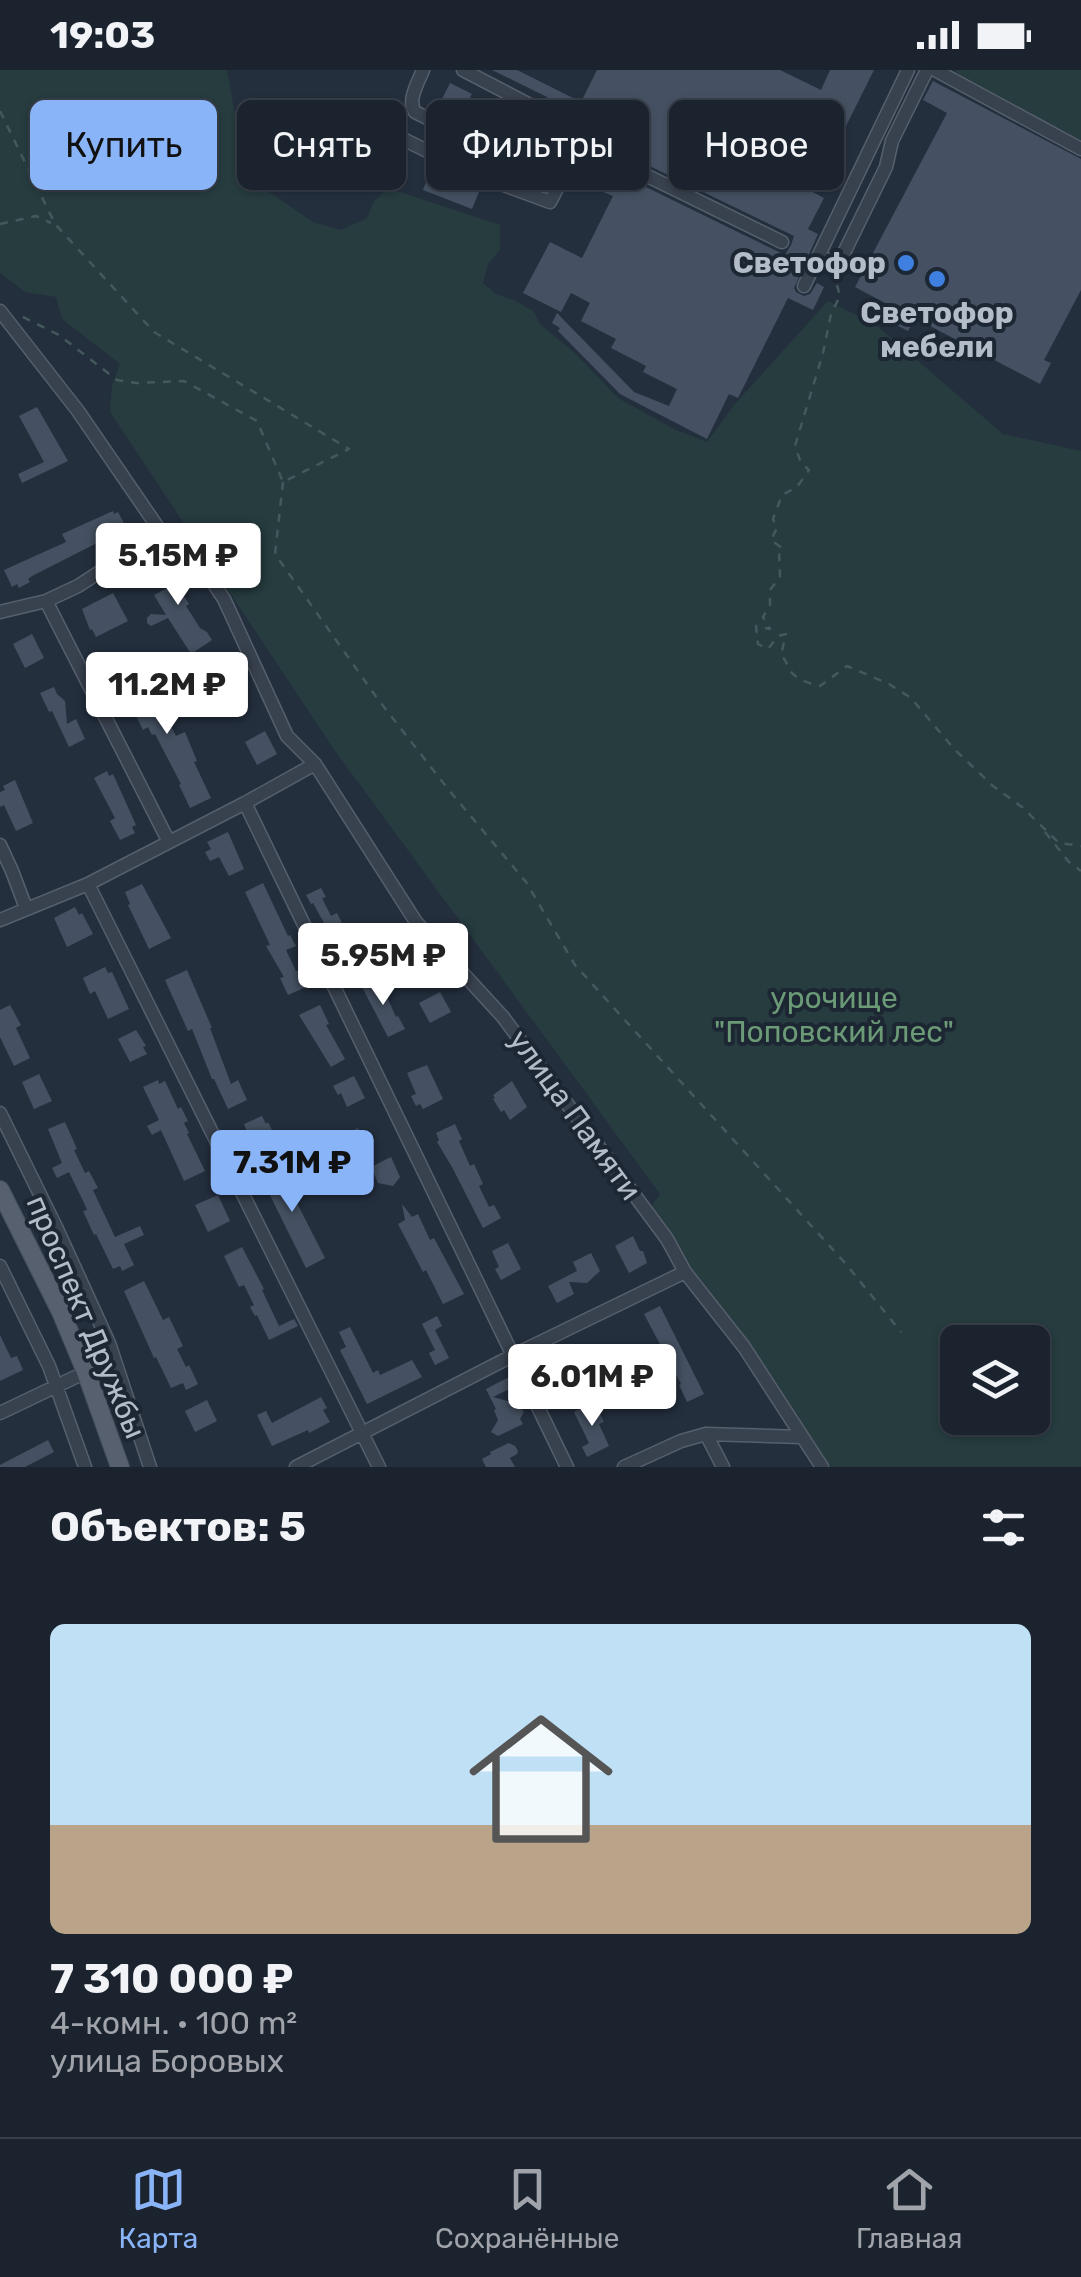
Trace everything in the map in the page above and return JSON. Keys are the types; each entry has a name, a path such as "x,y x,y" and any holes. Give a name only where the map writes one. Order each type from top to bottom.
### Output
{"main road":[{"name":"проспект Дружбы","path":"0,1190 61,1312 120,1467"}],"street":[{"path":"406,141 474,174 550,202 564,175 483,146 415,112 411,101 423,70"},
{"path":"463,70 521,100"},
{"path":"804,286 908,70"},
{"path":"820,256 838,265 927,70"},
{"path":"935,70 1081,149"},
{"path":"649,177 782,242"},
{"name":"улица Памяти","path":"2,314 78,412 161,532 199,562 224,598 287,736 315,764 416,922 503,1017 667,1239 685,1272 744,1348 822,1467"},
{"path":"0,612 46,601 78,586 161,532"},
{"path":"46,601 169,842"},
{"path":"0,920 88,884 315,764"},
{"path":"246,803 567,1467"},
{"path":"0,844 26,908"},
{"path":"88,884 379,1467"},
{"path":"0,1113 109,1343 150,1467"},
{"path":"0,1266 56,1386 85,1467"},
{"path":"296,1467 685,1272"},
{"path":"0,1413 86,1372"},
{"path":"706,1434 723,1467"},
{"path":"624,1467 706,1434 802,1437"}],"path":[{"path":"0,111 54,224 154,332 349,448 283,482"},
{"path":"0,224 36,216 54,224"},
{"path":"837,285 840,296 830,314 823,353 795,446 801,463 809,470 797,487 782,495 773,519 776,528 771,540 782,548 780,577 770,590 770,605 763,617 770,629 756,626 758,644 768,649 778,636 786,634 781,656 791,672 808,683 820,686 847,666 911,698 954,749 1022,806 1081,871"},
{"path":"2,314 21,314 59,335 117,380 184,381 258,421 283,482 275,554 377,698 526,882 575,965 846,1264 901,1332"},
{"path":"1040,826 1059,843 1081,846"}],"green space":[{"name":"урочище \"Поповский лес\"","path":"0,70 227,70 237,125 237,190 266,190 313,222 341,230 367,218 374,201 386,190 500,225 500,250 488,264 483,283 496,294 533,311 541,325 575,353 618,398 676,430 707,442 734,405 828,301 876,325 1003,434 1081,451 1081,1467 831,1467 646,1214 660,1194 333,748 110,412 112,385 120,364 62,319 56,297 25,292 0,273"},
{"path":"954,70 1081,70 1081,140 963,78"}],"building":[{"path":"492,70 517,70 577,100 546,100 547,97"},
{"path":"597,70 780,70 821,90 830,70 874,70 844,130 844,100 669,100 669,175 649,166 649,100 582,100"},
{"path":"933,81 1081,159 1081,290 1044,360 1051,363 1040,384 915,318 908,331 883,318 880,314 885,303 855,287 947,113 923,100"},
{"path":"450,83 472,94 469,100 442,100"},
{"path":"426,182 426,190 480,190 472,209 423,190"},
{"path":"649,189 785,255 794,236 699,190 814,190 824,198 808,229 818,234 794,288 804,296 817,283 824,287 813,310 788,298 738,398 729,394 707,439 620,394 552,323 557,313 634,392 669,406 677,389 643,372 646,366 611,348 616,339 581,321 590,303 571,293 561,312 523,293 550,242 582,258 613,196 598,190"},
{"path":"37,407 68,461 22,483 18,474 44,462 19,416"},
{"path":"118,512 125,525 32,576 30,582 12,587 4,570 66,542 62,534"},
{"path":"165,554 187,590 182,593 189,604 186,606 212,640 191,654 168,618 151,626 147,623 151,614 166,615 154,595 169,587 153,561"},
{"path":"113,593 128,621 96,637 82,609"},
{"path":"32,634 44,658 25,668 13,644"},
{"path":"137,661 156,706 160,704 176,736 185,732 211,798 190,808 155,734 148,727 143,730 136,716 146,711 135,690 123,688 115,673"},
{"path":"222,667 228,669 242,691 225,701 206,677"},
{"path":"54,687 65,701 67,724 76,719 85,739 69,747 40,693"},
{"path":"265,731 277,754 257,765 245,742"},
{"path":"107,771 109,776 113,774 136,825 132,827 135,833 120,840 110,821 115,818 94,778"},
{"path":"15,780 33,823 16,831 4,805 0,807 3,786"},
{"path":"228,832 244,869 229,876 219,857 210,861 205,852 211,849 207,842"},
{"path":"263,883 296,946 286,950 306,987 288,995 280,978 284,977 266,946 270,945 245,892"},
{"path":"142,884 171,938 149,949 125,892"},
{"path":"321,888 331,916 337,913 354,947 359,944 369,963 351,972 306,895"},
{"path":"75,907 93,934 67,947 54,918"},
{"path":"105,967 108,973 112,972 129,1009 108,1019 95,991 90,994 83,978"},
{"path":"187,970 231,1084 238,1080 247,1100 228,1109 165,980"},
{"path":"379,979 405,1029 388,1037 362,987"},
{"path":"440,992 451,1012 430,1023 419,1003"},
{"path":"10,1005 21,1025 16,1028 30,1058 14,1066 0,1037 0,1010"},
{"path":"320,1005 345,1059 331,1067 299,1015"},
{"path":"136,1030 147,1054 130,1062 118,1039"},
{"path":"427,1065 443,1099 423,1109 420,1104 416,1106 411,1096 416,1094 407,1073"},
{"path":"39,1074 52,1101 34,1109 22,1082"},
{"path":"354,1076 365,1098 347,1107 333,1086"},
{"path":"158,1080 159,1084 165,1081 178,1109 181,1107 188,1121 184,1123 187,1134 205,1171 184,1181 161,1130 152,1135 147,1126 159,1120 143,1087"},
{"path":"512,1081 527,1107 510,1120 493,1095"},
{"path":"262,1116 276,1138 276,1145 263,1151 261,1145 253,1149 244,1124"},
{"path":"65,1122 85,1173 89,1171 98,1188 93,1190 115,1237 140,1226 144,1235 124,1244 134,1265 122,1271 120,1266 113,1269 94,1235 69,1172 57,1178 52,1168 62,1163 48,1129"},
{"path":"455,1124 470,1166 474,1164 483,1184 479,1186 489,1207 494,1205 501,1218 483,1228 437,1142 436,1133"},
{"path":"358,1128 368,1148 346,1159 336,1138"},
{"path":"391,1157 400,1177 393,1186 378,1183 371,1167"},
{"path":"276,1162 325,1258 306,1268 258,1171"},
{"path":"218,1195 230,1221 208,1232 195,1205"},
{"path":"402,1204 412,1217 418,1214 464,1294 443,1304 398,1224 405,1220"},
{"path":"633,1236 647,1263 629,1273 615,1246"},
{"path":"508,1243 521,1269 501,1280 492,1251"},
{"path":"242,1247 279,1326 294,1319 298,1326 269,1340 250,1307 254,1305 244,1285 239,1287 224,1256"},
{"path":"591,1253 600,1271 587,1283 569,1282 574,1294 557,1303 548,1286 577,1271 573,1262"},
{"path":"144,1281 163,1320 169,1317 183,1346 177,1349 198,1384 186,1390 183,1383 171,1388 124,1291"},
{"path":"660,1306 704,1394 687,1402 644,1314"},
{"path":"437,1316 442,1326 435,1330 449,1358 435,1365 429,1353 435,1350 422,1324"},
{"path":"350,1327 373,1373 378,1370 380,1375 412,1360 422,1377 367,1404 340,1350 346,1347 339,1332"},
{"path":"0,1335 11,1358 17,1356 23,1370 0,1381"},
{"path":"511,1376 516,1386 493,1397 521,1408 523,1424 498,1436 491,1432 498,1420 486,1389"},
{"path":"321,1397 330,1422 272,1446 257,1415 266,1411 272,1423"},
{"path":"207,1400 217,1421 195,1432 185,1411"},
{"path":"594,1401 609,1446 587,1457 582,1447 589,1443 574,1412"},
{"path":"48,1440 54,1452 25,1467 0,1467 0,1465"},
{"path":"509,1443 518,1451 510,1458 515,1467 486,1467 482,1459"}],"place":[{"name":"Светофор","path":"906,263"},
{"name":"Светофор мебели","path":"937,279"}]}
